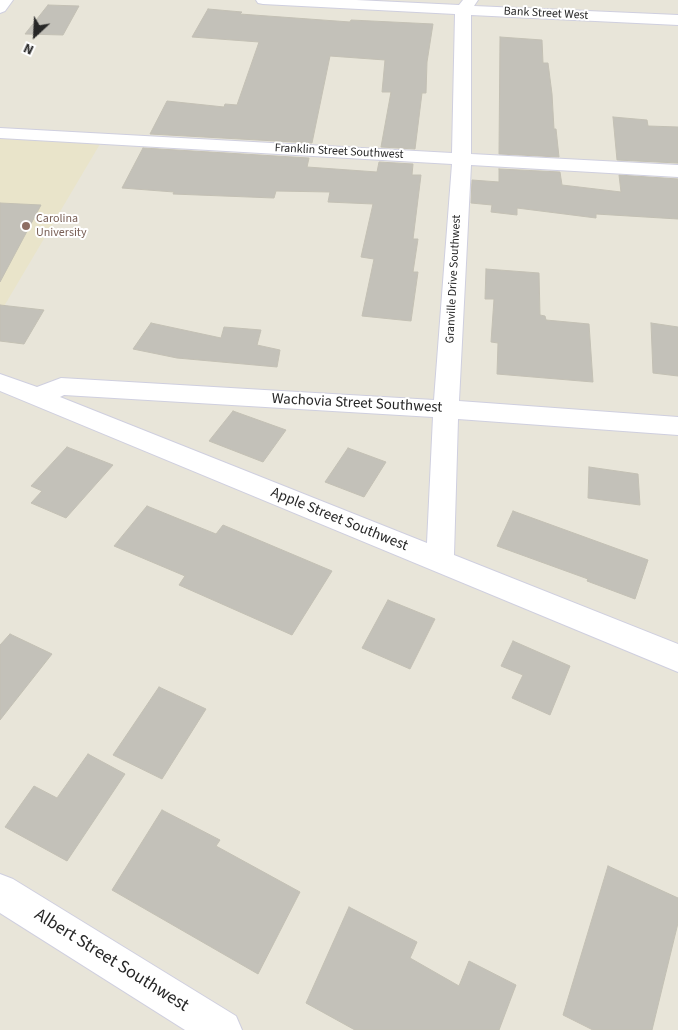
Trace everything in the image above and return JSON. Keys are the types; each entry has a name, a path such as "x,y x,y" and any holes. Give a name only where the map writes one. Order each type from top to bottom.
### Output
{"street":[{"path":"0,8 6,0"},
{"name":"Bank Street West","path":"263,0 467,5 678,20"},
{"path":"598,0 601,16"},
{"name":"Granville Drive Southwest","path":"440,561 467,5"},
{"name":"Franklin Street Southwest","path":"0,133 461,158 678,172"},
{"name":"Apple Street Southwest","path":"0,382 678,658"},
{"name":"Wachovia Street Southwest","path":"38,397 61,386 446,409 678,426"},
{"name":"Albert Street Southwest","path":"0,892 222,1030"}],"shaded area":[{"name":"Carolina University","path":"0,133 103,139 0,313"}],"building":[{"path":"48,5 79,6 63,35 25,34"},
{"path":"208,9 242,12 240,14 350,22 351,20 433,24 427,62 426,93 422,93 415,149 381,147 391,92 382,92 385,60 330,56 312,143 150,134 167,101 224,107 225,104 237,105 259,42 192,37"},
{"path":"500,37 542,40 543,63 548,63 554,129 556,129 559,157 499,154"},
{"path":"613,117 647,120 648,126 678,127 678,163 617,160"},
{"path":"143,148 309,158 307,167 377,172 379,162 413,164 412,175 421,175 413,239 418,239 413,272 418,272 411,321 362,316 374,259 361,257 373,204 328,202 330,192 276,191 274,198 173,194 174,192 122,188"},
{"path":"499,169 560,172 562,185 621,192 619,175 678,179 678,219 596,214 596,218 517,208 517,215 491,212 492,205 471,203 472,180 499,182"},
{"path":"0,203 41,205 0,282"},
{"path":"486,269 539,273 540,315 545,316 546,320 589,324 593,382 497,374 498,343 491,342 494,299 485,299"},
{"path":"0,305 44,310 24,344 0,341"},
{"path":"151,323 221,338 224,327 261,330 257,345 280,350 277,367 177,358 133,349"},
{"path":"651,323 678,327 678,376 653,373"},
{"path":"233,411 286,430 263,462 209,441"},
{"path":"67,447 113,465 66,518 31,503 42,491 31,486"},
{"path":"348,448 386,462 364,497 325,482"},
{"path":"589,467 638,474 640,505 588,498"},
{"path":"147,506 216,534 223,525 332,571 292,635 179,585 185,576 114,546"},
{"path":"513,511 648,560 635,599 587,581 588,579 497,546"},
{"path":"388,600 435,619 410,669 362,648"},
{"path":"10,634 52,654 0,720 0,645"},
{"path":"513,641 570,666 550,715 512,698 523,675 501,666"},
{"path":"159,687 206,709 162,779 113,755"},
{"path":"88,754 125,774 67,861 5,827 34,786 57,798"},
{"path":"162,810 220,840 216,846 300,892 258,974 112,890"},
{"path":"608,866 678,898 678,923 652,1030 593,1030 563,1015"},
{"path":"349,907 417,942 410,958 459,986 469,961 516,985 499,1030 355,1030 306,1003"}],"place":[{"name":"Carolina University","path":"26,226"}]}
